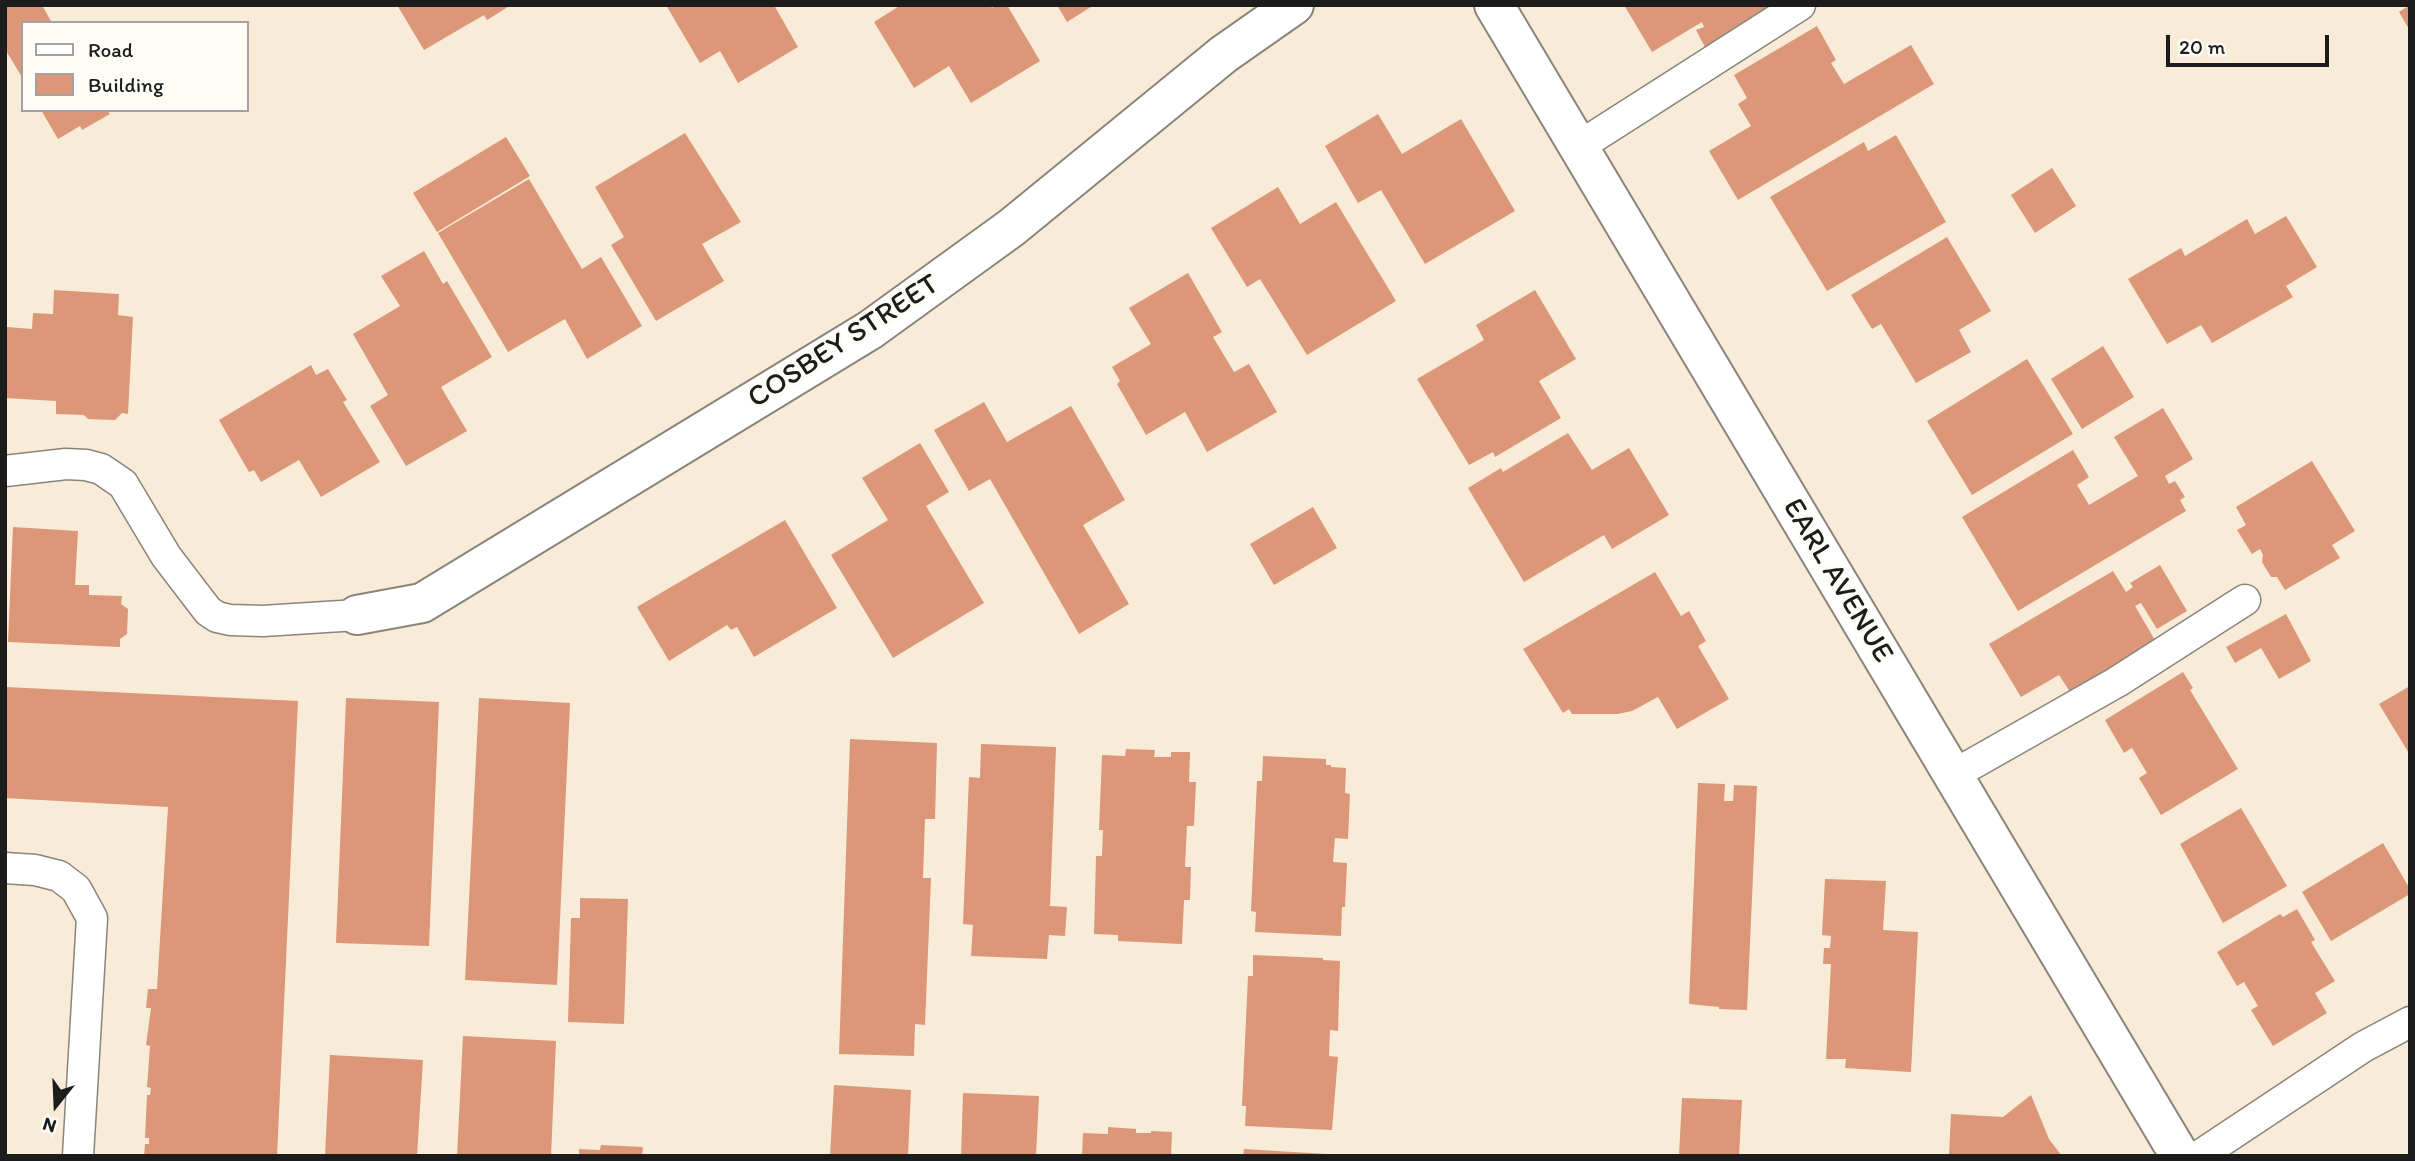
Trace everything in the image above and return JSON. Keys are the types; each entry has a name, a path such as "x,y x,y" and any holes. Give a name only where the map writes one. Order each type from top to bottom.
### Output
{"street":[{"name":"COSBEY STREET","path":"357,615 422,603 870,330 1012,228 1224,54 1294,5"},
{"name":"EARL AVENUE","path":"1494,5 2180,1156"}],"lane":[{"path":"1578,147 1800,5"},
{"path":"5,471 66,464 86,465 101,469 123,484 166,556 208,611 216,617 263,621 357,615"},
{"path":"1952,775 2117,682 2245,600"},
{"path":"5,868 35,870 59,876 76,889 92,918 78,1156"},
{"path":"2199,1156 2363,1047 2410,1022"}],"building":[{"path":"5,5 42,5 51,21 21,21 21,76 5,49"},
{"path":"397,5 511,5 487,20 484,15 424,50"},
{"path":"666,5 774,5 798,47 738,83 720,51 700,63"},
{"path":"901,5 990,5 992,8 996,5 1007,5 1040,61 971,103 949,66 914,88 874,22"},
{"path":"1057,5 1094,5 1067,22"},
{"path":"1624,5 1770,5 1773,10 1706,49 1696,30 1704,27 1702,22 1652,52"},
{"path":"2410,5 2410,31 2399,12"},
{"path":"1817,26 1836,60 1831,63 1844,84 1911,45 1934,84 1738,200 1709,151 1751,126 1738,104 1747,98 1734,75"},
{"path":"42,112 110,114 82,130 80,126 58,139"},
{"path":"1378,114 1402,154 1461,119 1515,211 1425,264 1381,190 1358,203 1325,146"},
{"path":"685,133 741,222 702,244 724,281 656,321 611,245 624,237 595,187"},
{"path":"1896,135 1946,222 1827,291 1770,197 1864,142 1868,151"},
{"path":"506,137 530,176 437,232 413,193"},
{"path":"2052,168 2076,206 2035,233 2011,195"},
{"path":"529,179 582,269 601,257 642,326 587,359 565,319 508,352 438,233"},
{"path":"1278,187 1300,224 1336,202 1396,301 1307,355 1260,279 1247,287 1211,228"},
{"path":"2286,216 2317,267 2286,286 2293,297 2212,343 2201,325 2167,344 2128,279 2181,248 2185,256 2247,219 2255,234"},
{"path":"1947,237 1991,311 1959,330 1971,352 1916,383 1881,324 1872,329 1851,295"},
{"path":"424,251 443,284 447,281 492,357 441,387 467,431 406,466 370,406 388,395 353,334 400,306 381,276"},
{"path":"1188,273 1222,332 1213,337 1234,372 1249,364 1277,412 1207,452 1185,412 1146,435 1117,384 1120,381 1112,367 1151,344 1129,308"},
{"path":"54,290 119,294 118,315 133,317 128,414 122,413 115,420 88,419 84,415 56,414 56,401 5,398 7,327 32,329 33,313 53,314"},
{"path":"1535,290 1576,359 1539,381 1561,418 1495,457 1493,452 1469,465 1417,379 1484,340 1476,325"},
{"path":"2103,346 2134,397 2082,429 2051,379"},
{"path":"2027,359 2073,434 1972,495 1927,421"},
{"path":"311,365 316,375 328,369 347,400 343,402 380,462 321,497 299,460 261,482 254,470 249,472 219,420"},
{"path":"984,402 1007,442 1071,406 1125,500 1083,525 1129,604 1079,634 990,479 969,491 934,430"},
{"path":"2163,408 2193,459 2165,476 2169,484 2175,481 2185,497 2180,500 2186,511 2018,611 1962,517 2073,450 2089,477 2077,485 2089,505 2138,476 2114,437"},
{"path":"1568,433 1592,470 1629,448 1669,515 1612,549 1604,535 1524,582 1468,488 1501,468 1503,472"},
{"path":"920,443 949,492 926,506 984,603 893,658 831,555 888,520 862,478"},
{"path":"2312,461 2355,531 2332,545 2340,558 2285,590 2277,577 2271,577 2262,562 2260,549 2252,554 2237,530 2246,525 2236,507"},
{"path":"1313,507 1337,548 1274,585 1250,544"},
{"path":"785,520 837,608 754,657 737,627 731,630 727,625 669,661 637,607"},
{"path":"13,527 78,531 75,585 89,585 89,595 122,596 121,604 128,609 127,634 120,639 120,647 8,642"},
{"path":"2160,565 2187,611 2157,629 2141,603 2135,606 2159,647 2074,698 2059,675 2021,697 1989,644 2113,571 2126,592 2133,587 2130,583"},
{"path":"1655,572 1681,616 1689,611 1706,641 1698,646 1729,699 1677,729 1658,697 1632,711 1618,714 1572,714 1569,709 1563,713 1523,649"},
{"path":"2286,614 2311,661 2279,679 2261,648 2235,663 2226,647"},
{"path":"2183,672 2193,688 2190,690 2238,769 2161,815 2139,778 2147,773 2132,748 2124,753 2105,720"},
{"path":"2410,686 2410,755 2379,704"},
{"path":"5,687 298,701 277,1156 144,1156 145,1144 149,1144 149,1138 145,1138 147,1095 150,1095 151,1088 147,1087 150,1046 146,1045 151,1008 146,1008 148,989 157,989 168,807 5,798"},
{"path":"346,698 439,702 429,946 336,943"},
{"path":"479,698 570,703 557,985 465,980"},
{"path":"850,739 937,743 935,819 925,819 923,878 931,878 925,1025 915,1024 914,1056 839,1054"},
{"path":"981,744 1056,747 1050,906 1067,907 1065,936 1049,935 1047,959 971,956 973,925 963,924 969,777 980,778"},
{"path":"1126,749 1155,750 1154,757 1171,757 1171,752 1190,752 1189,782 1196,782 1194,826 1187,826 1185,867 1191,867 1190,900 1184,900 1182,944 1118,941 1118,935 1094,934 1096,856 1102,856 1103,830 1099,830 1102,755 1125,756"},
{"path":"1263,756 1326,759 1326,765 1346,768 1345,793 1350,794 1348,839 1335,838 1333,862 1347,863 1341,936 1255,932 1256,912 1251,911 1257,781 1262,781"},
{"path":"1698,783 1725,784 1724,801 1733,801 1734,785 1757,786 1747,1010 1689,1004"},
{"path":"2241,808 2287,886 2223,923 2180,844"},
{"path":"2383,843 2410,889 2410,894 2331,941 2302,892"},
{"path":"1825,879 1886,881 1883,930 1918,932 1911,1072 1845,1068 1846,1059 1826,1059 1831,964 1823,964 1824,948 1830,948 1831,936 1822,935"},
{"path":"580,898 628,899 624,1024 568,1022 571,918 580,918"},
{"path":"2297,909 2315,940 2311,942 2335,981 2315,993 2327,1013 2273,1046 2251,1010 2258,1006 2244,982 2237,986 2217,952 2280,914 2283,917"},
{"path":"1253,955 1340,961 1338,1031 1330,1030 1329,1056 1338,1057 1332,1130 1245,1126 1246,1106 1242,1106 1248,976 1253,976"},
{"path":"463,1036 556,1041 551,1156 457,1156"},
{"path":"330,1055 423,1060 417,1156 325,1156"},
{"path":"834,1085 911,1090 908,1156 830,1156"},
{"path":"963,1093 1039,1096 1036,1156 961,1156"},
{"path":"2031,1095 2049,1139 2062,1156 1949,1156 1951,1114 2003,1117"},
{"path":"1682,1098 1742,1100 1739,1156 1679,1156"},
{"path":"1108,1127 1136,1129 1136,1133 1172,1132 1171,1156 1082,1156 1083,1133 1108,1134"},
{"path":"601,1145 643,1147 642,1156 579,1156 579,1149 600,1150"},
{"path":"1244,1149 1326,1154 1326,1156 1243,1156"}]}
